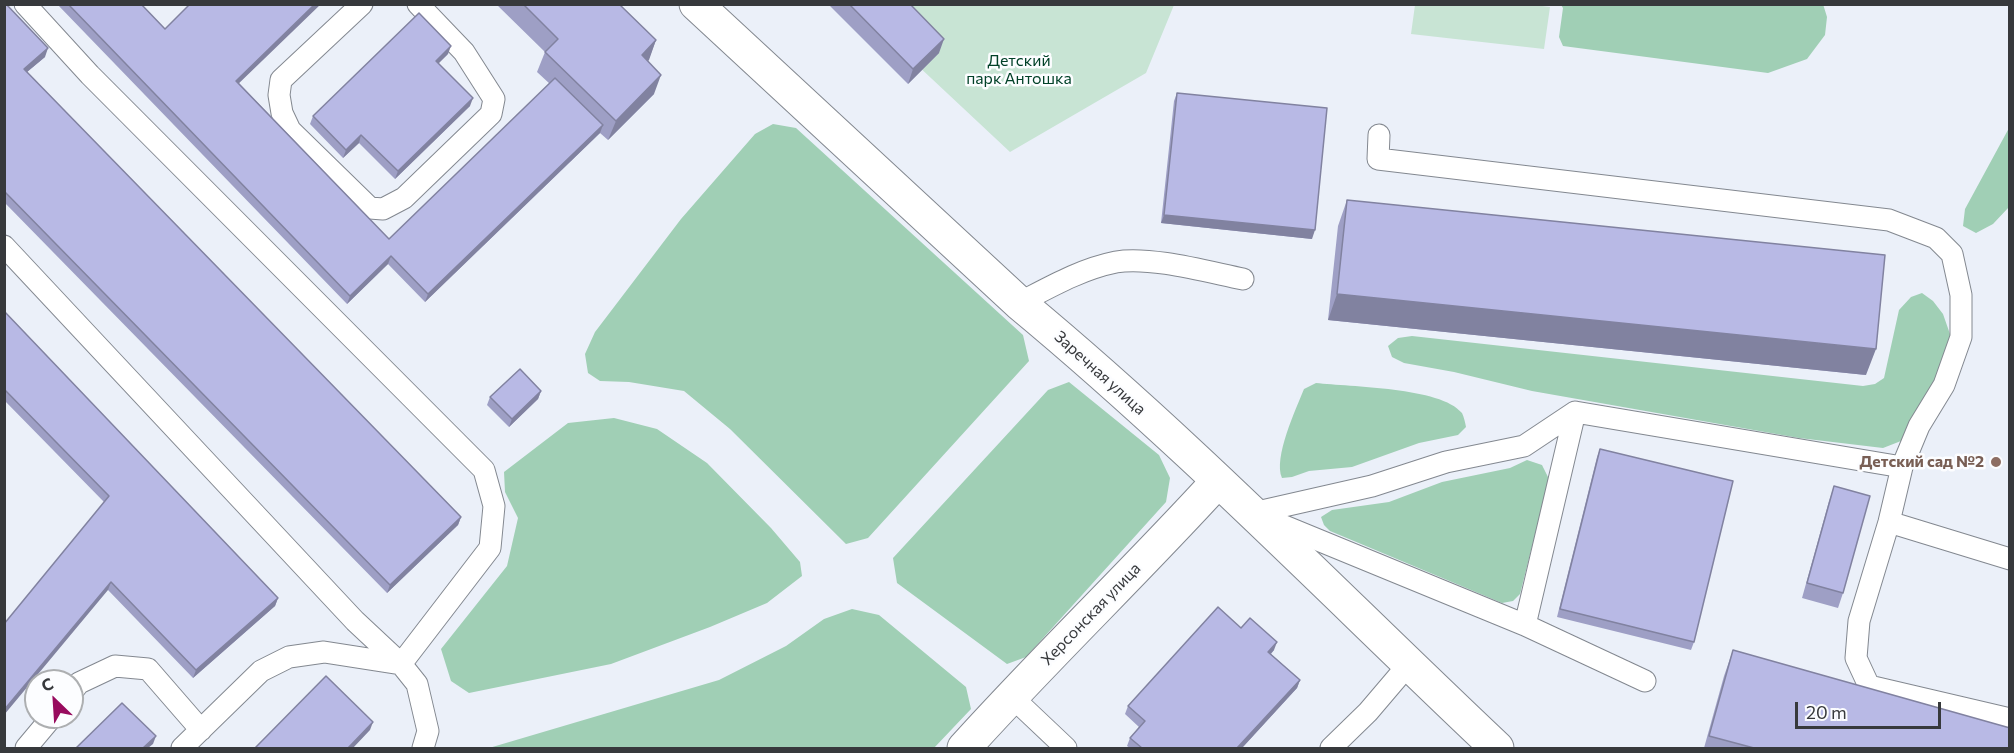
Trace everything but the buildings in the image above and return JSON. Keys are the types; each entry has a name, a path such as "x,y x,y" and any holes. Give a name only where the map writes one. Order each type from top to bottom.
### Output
{"street":[{"name":"Заречная улица","path":"696,4 1019,303 1070,345 1253,513 1408,665 1497,748"},
{"name":"Херсонская улица","path":"964,748 1218,481"}],"lane":[{"path":"25,4 99,83 484,470 494,506 490,548 401,664"},
{"path":"362,4 281,80 279,95 282,113 290,130 370,208 383,209 404,198 491,114 494,99 464,52 418,4"},
{"path":"1378,135 1378,159 1889,220 1936,238 1952,254 1962,295 1961,337 1944,385 1919,426 1902,467 1889,522 1859,621 1856,658 1869,686 2010,719"},
{"path":"4,246 355,621 401,664 417,684 428,731 423,748"},
{"path":"1019,303 1091,268 1118,262 1146,261 1243,279"},
{"path":"1253,513 1372,486 1446,462 1524,446 1575,412 1902,467"},
{"path":"1526,625 1575,412"},
{"path":"1253,513 1526,625 1645,681"},
{"path":"1889,522 2010,559"},
{"path":"182,748 261,671 289,657 324,652 401,664"},
{"path":"1331,748 1368,712 1408,665"},
{"path":"84,681 115,666 148,669 201,730"},
{"path":"1011,696 1066,748"},
{"path":"26,748 42,729"}],"green space":[{"path":"1527,4 1550,7 1544,49 1411,34 1415,5"},
{"path":"1823,4 1827,17 1825,35 1807,59 1768,73 1563,46 1559,37 1563,8 1561,5"},
{"name":"Детский парк Антошка","path":"853,5 1174,5 1146,73 1010,152"},
{"path":"773,124 796,128 1023,335 1029,361 868,538 846,544 730,429 684,391 629,382 600,381 588,373 585,354 595,332 681,219 755,134"},
{"path":"2009,128 2009,207 1993,224 1976,233 1963,226 1965,209"},
{"path":"1922,293 1933,301 1943,314 1951,337 1935,383 1901,441 1883,448 1799,438 1532,391 1454,372 1404,363 1392,357 1388,346 1398,338 1412,336 1863,386 1875,384 1884,378 1899,310 1911,297"},
{"path":"1069,382 1159,455 1170,478 1166,502 1026,657 1007,664 897,583 893,558 1048,390"},
{"path":"1316,383 1394,390 1435,398 1451,404 1462,413 1466,427 1458,435 1419,443 1352,467 1309,471 1282,478 1281,458 1291,421 1304,389"},
{"path":"614,418 657,429 707,463 771,528 800,562 802,576 767,603 611,664 469,693 451,681 441,649 507,566 518,518 505,492 504,472 568,423"},
{"path":"1527,460 1542,465 1549,479 1520,594 1513,601 1502,603 1330,531 1324,525 1321,517 1332,510 1389,502 1442,482 1510,468"},
{"path":"852,609 879,615 966,687 971,709 934,748 489,748 719,680 786,646 824,619"}],"place":[{"name":"Детский сад №2","path":"1996,462"}]}
